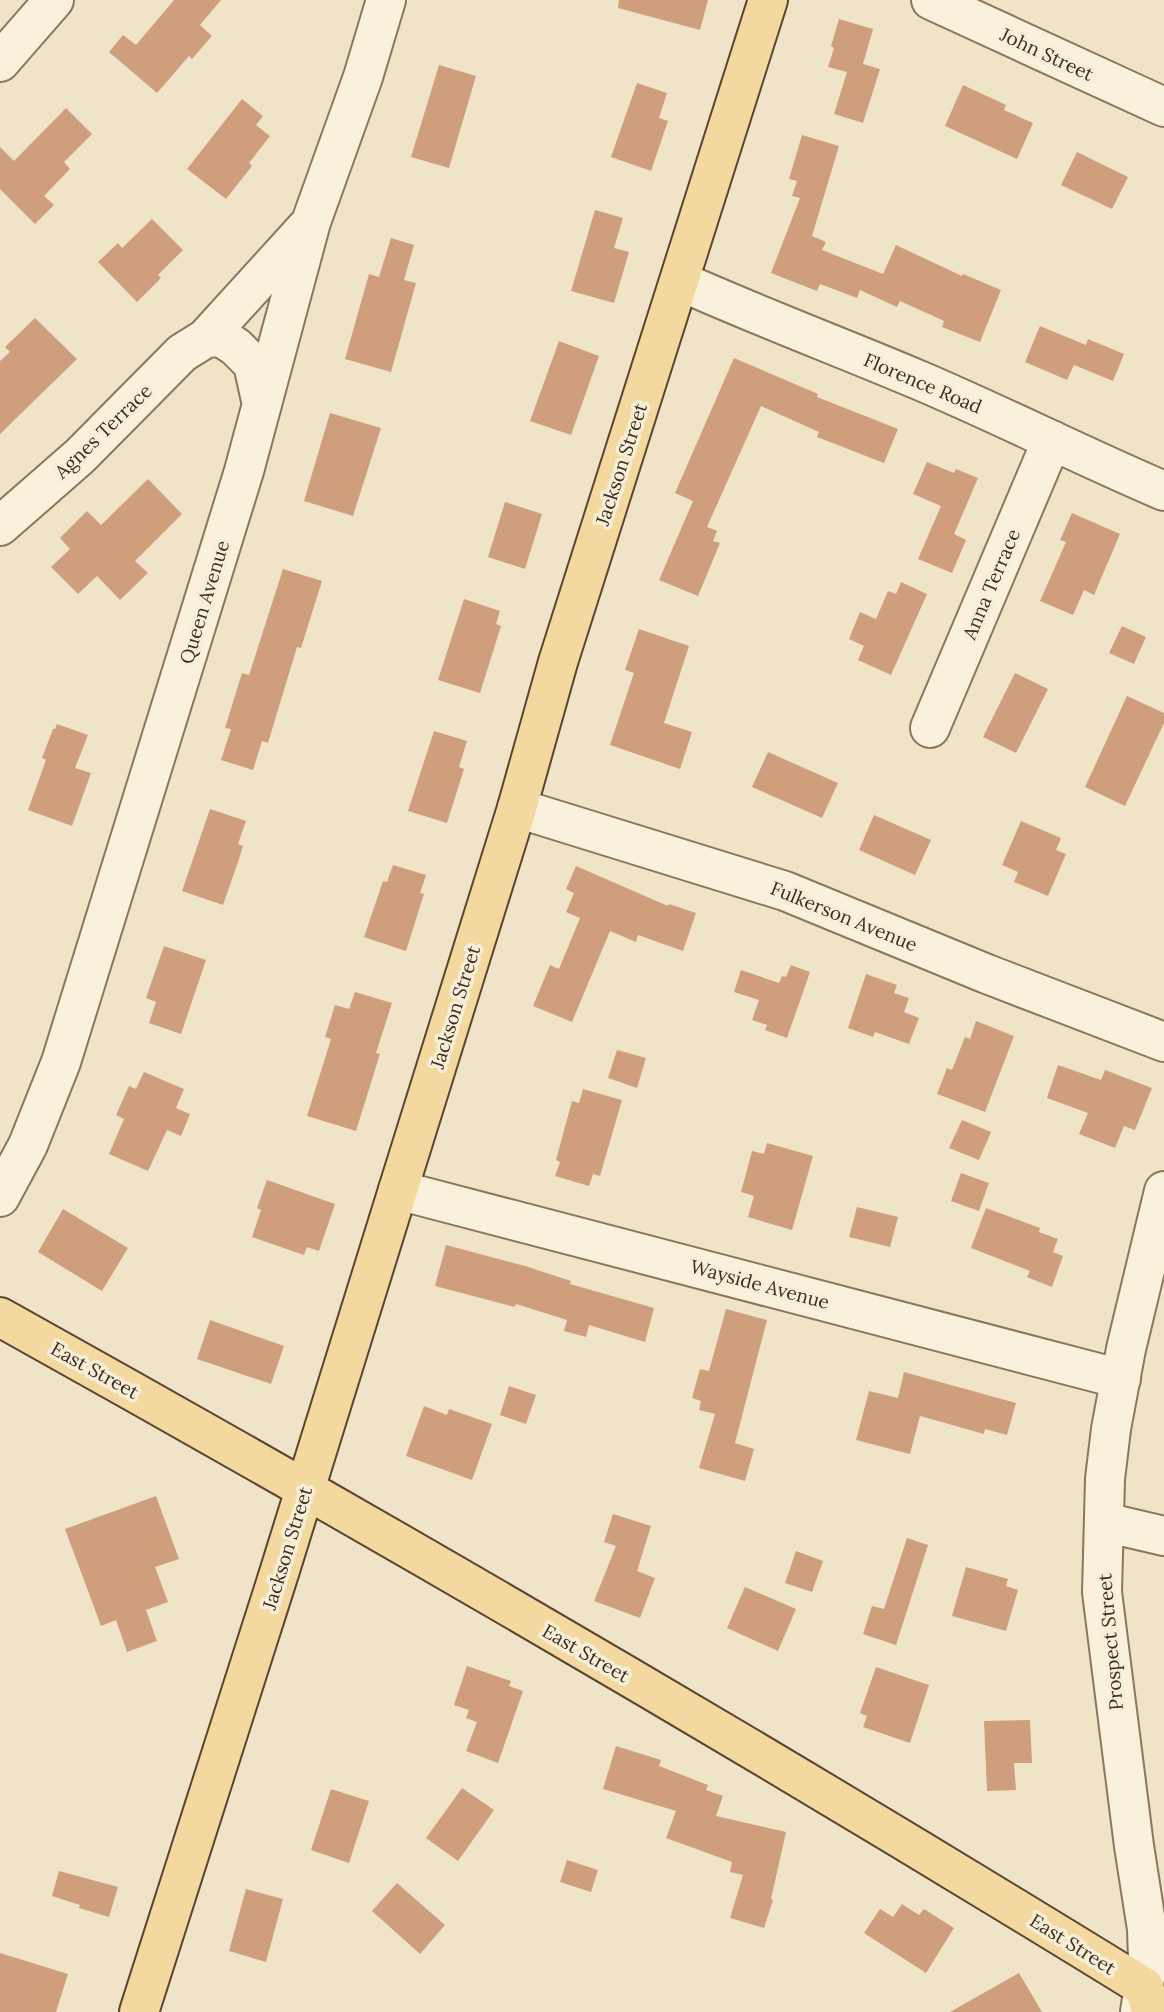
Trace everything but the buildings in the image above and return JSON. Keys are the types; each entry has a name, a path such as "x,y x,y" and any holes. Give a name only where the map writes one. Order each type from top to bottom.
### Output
{"main road":[{"name":"Jackson Street","path":"139,2012 306,1489 517,808 558,662 768,0"},
{"name":"East Street","path":"0,1317 306,1489 938,1860 1145,2004"}],"street":[{"path":"0,62 54,0"},
{"name":"Queen Avenue","path":"0,1197 28,1145 61,1062 262,408 311,222 363,77 386,0"},
{"name":"John Street","path":"931,0 1164,107"},
{"name":"Agnes Terrace","path":"0,526 80,456 182,353 206,338 311,222"},
{"name":"Florence Road","path":"680,281 921,381 1164,491"},
{"path":"206,338 221,337 254,364 262,408"},
{"name":"Anna Terrace","path":"930,729 1052,440"},
{"name":"Fulkerson Avenue","path":"517,808 785,891 987,974 1164,1042"},
{"name":"Wayside Avenue","path":"398,1190 1121,1379"},
{"name":"Prospect Street","path":"1145,2004 1147,1929 1102,1592 1105,1479 1111,1429 1135,1309 1162,1205"},
{"path":"1104,1522 1164,1536"}]}
